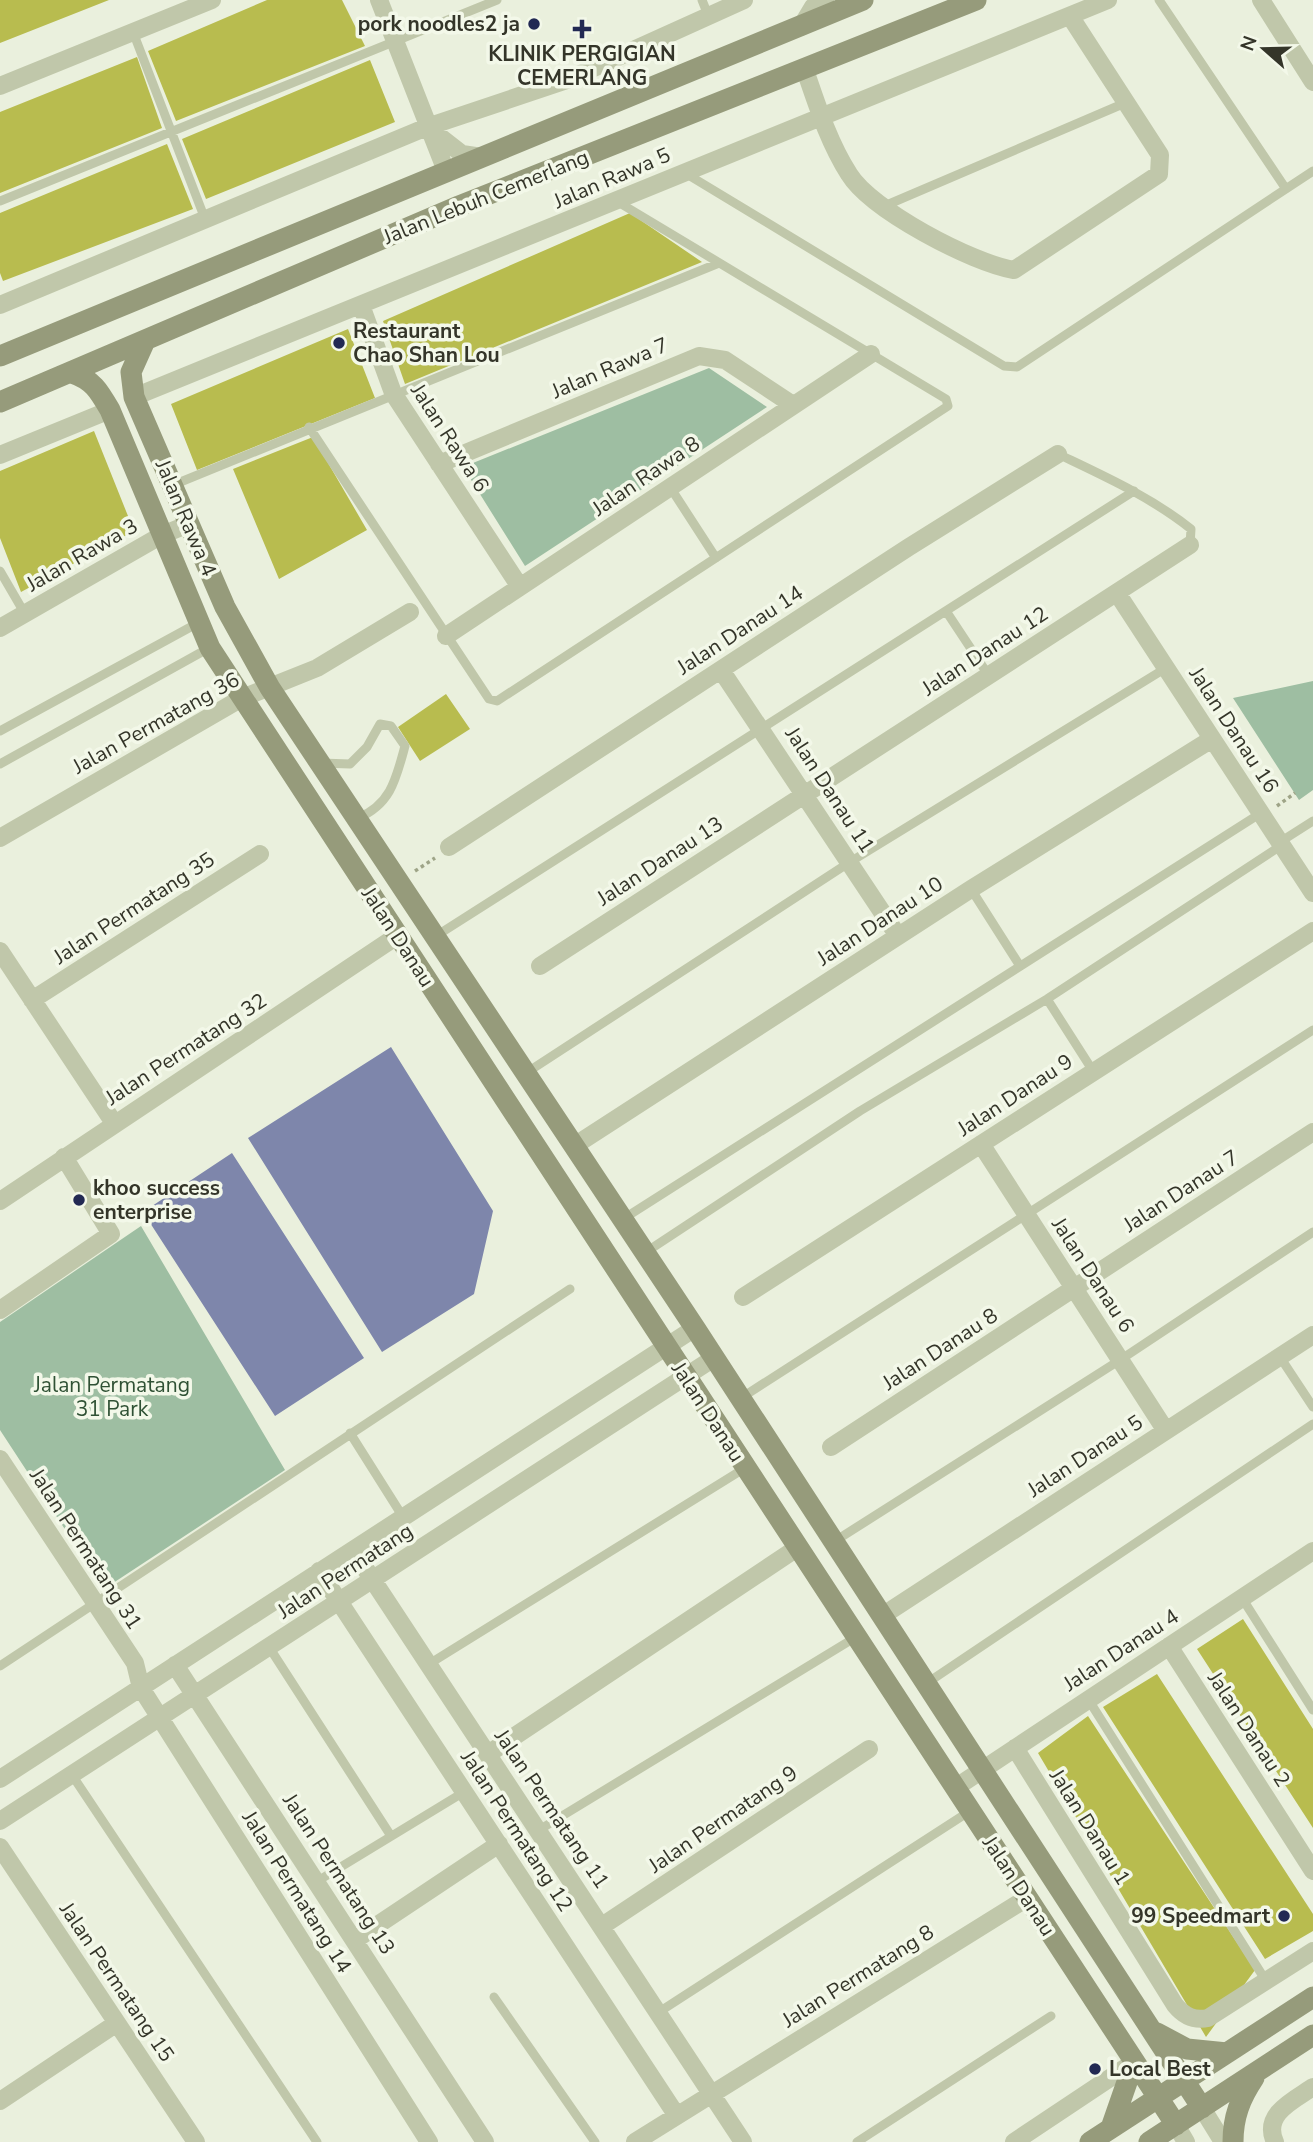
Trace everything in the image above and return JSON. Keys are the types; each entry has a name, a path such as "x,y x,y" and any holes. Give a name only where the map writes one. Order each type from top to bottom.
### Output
{"street":[{"path":"0,86 212,0"},
{"path":"379,0 446,172"},
{"path":"1,301 427,127 568,80 705,7 744,0"},
{"path":"801,27 813,7 825,0"},
{"name":"Jalan Lebuh Cemerlang","path":"0,356 863,0"},
{"name":"Jalan Lebuh Cemerlang","path":"0,402 144,343 459,206 976,0"},
{"name":"Jalan Rawa 5","path":"134,397 618,202 684,172 825,123 1108,0"},
{"path":"1261,0 1313,82"},
{"path":"805,70 849,176 882,207 961,252 1014,270 1160,174 1160,155 1070,16"},
{"path":"427,127 462,154 482,157"},
{"name":"Jalan Rawa 6","path":"361,305 393,393 520,587"},
{"name":"Jalan Rawa 4","path":"144,343 131,373 134,397 225,607 270,688"},
{"name":"Jalan Rawa 8","path":"446,636 871,354"},
{"name":"Jalan Rawa 7","path":"439,464 699,356 725,360 793,405"},
{"name":"Jalan Rawa 4","path":"72,373 87,378 97,387 110,410 198,623 210,648 242,698"},
{"path":"0,455 110,410"},
{"name":"Jalan Danau 14","path":"449,847 1058,454"},
{"name":"Jalan Rawa 3","path":"0,628 162,535 189,524"},
{"name":"Jalan Danau 12","path":"805,793 1190,545"},
{"name":"Jalan Danau 16","path":"1117,593 1313,893"},
{"name":"Jalan Permatang 36","path":"0,838 242,698 317,668 410,612"},
{"name":"Jalan Danau 11","path":"721,670 898,936"},
{"name":"Jalan Danau","path":"270,688 715,1358 1202,2108"},
{"name":"Jalan Danau","path":"242,698 1181,2133"},
{"name":"Jalan Danau 10","path":"574,1146 971,889 1212,739"},
{"name":"Jalan Danau 13","path":"540,966 805,793"},
{"name":"Jalan Permatang 35","path":"33,1000 260,854"},
{"name":"Jalan Danau 9","path":"743,1297 1313,931"},
{"name":"Jalan Permatang 32","path":"3,1191 64,1157 397,936"},
{"path":"0,951 114,1122"},
{"name":"Jalan Danau 7","path":"1074,1289 1313,1132"},
{"name":"Jalan Danau 6","path":"981,1144 1166,1431"},
{"path":"0,1310 111,1234 64,1157"},
{"name":"Jalan Danau 8","path":"831,1447 1074,1289"},
{"name":"Jalan Permatang","path":"0,1779 695,1328"},
{"name":"Jalan Danau 5","path":"882,1616 1313,1335"},
{"name":"Jalan Permatang","path":"0,1821 715,1358"},
{"name":"Jalan Permatang 31","path":"1,1464 135,1663"},
{"path":"488,1754 797,1548"},
{"name":"Jalan Permatang 11","path":"353,1550 743,2142"},
{"name":"Jalan Danau 4","path":"955,1788 1313,1551"},
{"name":"Jalan Permatang 12","path":"319,1571 677,2116"},
{"name":"Jalan Danau 2","path":"1169,1646 1308,1852 1313,1871"},
{"path":"135,1663 175,1665"},
{"name":"Jalan Permatang 14","path":"135,1663 141,1688 429,2142"},
{"name":"Jalan Permatang 13","path":"175,1665 485,2142"},
{"name":"Jalan Danau 1","path":"1014,1748 1180,2011 1194,2019 1208,2018 1313,1951"},
{"name":"Jalan Permatang 9","path":"602,1926 869,1749"},
{"path":"355,1940 499,1844"},
{"name":"Jalan Permatang 15","path":"0,1847 196,2142"},
{"name":"Jalan Permatang 8","path":"635,2142 1027,1898"},
{"path":"1090,2142 1313,1997"},
{"path":"0,2101 117,2023"},
{"path":"1153,2030 1187,2049 1227,2053"},
{"path":"1149,2142 1181,2133 1202,2108 1313,2035"},
{"path":"1111,2128 1134,2062"},
{"path":"1014,2142 1134,2062"},
{"path":"1233,2142 1235,2116 1241,2098 1259,2070"},
{"path":"1275,2142 1271,2130 1276,2113 1313,2087"},
{"path":"1202,2108 1223,2142"}],"lane":[{"path":"0,201 497,0"},
{"path":"1159,0 1286,189"},
{"path":"133,32 205,219"},
{"path":"882,207 1125,103"},
{"path":"684,172 1004,366 1017,366 1028,362 1313,171"},
{"path":"309,427 489,699 497,701 948,406 946,399 618,202"},
{"path":"172,485 309,427 719,263"},
{"path":"1058,454 1134,491 1191,528 1190,545"},
{"path":"670,487 716,558"},
{"path":"435,937 1134,491"},
{"path":"0,571 25,614"},
{"path":"946,611 989,676"},
{"path":"0,731 198,623"},
{"path":"0,764 210,648"},
{"path":"526,1073 850,862 1166,668"},
{"path":"320,763 350,764 367,747 380,724 391,726 405,746 394,788 375,810 357,819"},
{"path":"623,1219 1262,814"},
{"path":"645,1253 860,1111 1047,999 1313,821"},
{"path":"971,889 1020,966"},
{"path":"1047,999 1093,1071"},
{"path":"741,1398 1028,1216 1313,1030"},
{"path":"834,1541 1120,1360 1313,1233"},
{"path":"0,1666 570,1289"},
{"path":"1280,1357 1313,1407"},
{"path":"926,1683 1313,1424"},
{"path":"350,1433 403,1517"},
{"path":"429,1664 745,1468"},
{"path":"1242,1598 1313,1710"},
{"path":"539,1830 856,1637"},
{"path":"269,1647 391,1836"},
{"path":"1088,1699 1266,1981"},
{"path":"72,1774 317,2142"},
{"path":"316,1882 464,1791"},
{"path":"659,2012 970,1811"},
{"path":"494,1997 595,2142"},
{"path":"857,2142 1051,2016"}],"path":[{"path":"1262,814 1295,793"},
{"path":"399,883 449,847"}],"green space":[{"path":"709,368 767,407 525,566 463,467"},
{"path":"1313,681 1313,790 1299,800 1233,698"},
{"name":"Jalan Permatang 31 Park","path":"141,1226 285,1470 104,1589 0,1430 0,1322"}],"water":[{"path":"391,1047 493,1211 474,1294 382,1352 248,1138"},
{"path":"232,1153 364,1358 275,1416 143,1212"}],"building":[{"path":"0,0 109,0 0,43"},
{"path":"267,0 342,0 365,46 176,121 148,51"},
{"path":"137,57 162,128 0,193 0,112"},
{"path":"370,60 395,122 206,199 182,139"},
{"path":"167,144 193,209 3,281 0,273 0,213"},
{"path":"630,213 702,262 405,384 383,321"},
{"path":"348,329 375,398 197,470 171,404"},
{"path":"94,431 134,531 21,592 0,538 0,471"},
{"path":"313,437 367,530 279,579 233,469"},
{"path":"446,694 470,729 420,761 398,727"},
{"path":"1243,1619 1313,1729 1313,1828 1197,1649"},
{"path":"1157,1674 1313,1914 1313,1931 1265,1959 1103,1707"},
{"path":"1088,1716 1255,1970 1206,2037 1038,1753"}],"place":[{"name":"pork noodles2 ja","path":"534,24"},
{"name":"KLINIK PERGIGIAN CEMERLANG","path":"582,29"},
{"name":"Restaurant Chao Shan Lou","path":"339,343"},
{"name":"khoo success enterprise","path":"79,1200"},
{"name":"99 Speedmart","path":"1284,1916"},
{"name":"Local Best","path":"1095,2069"}]}
